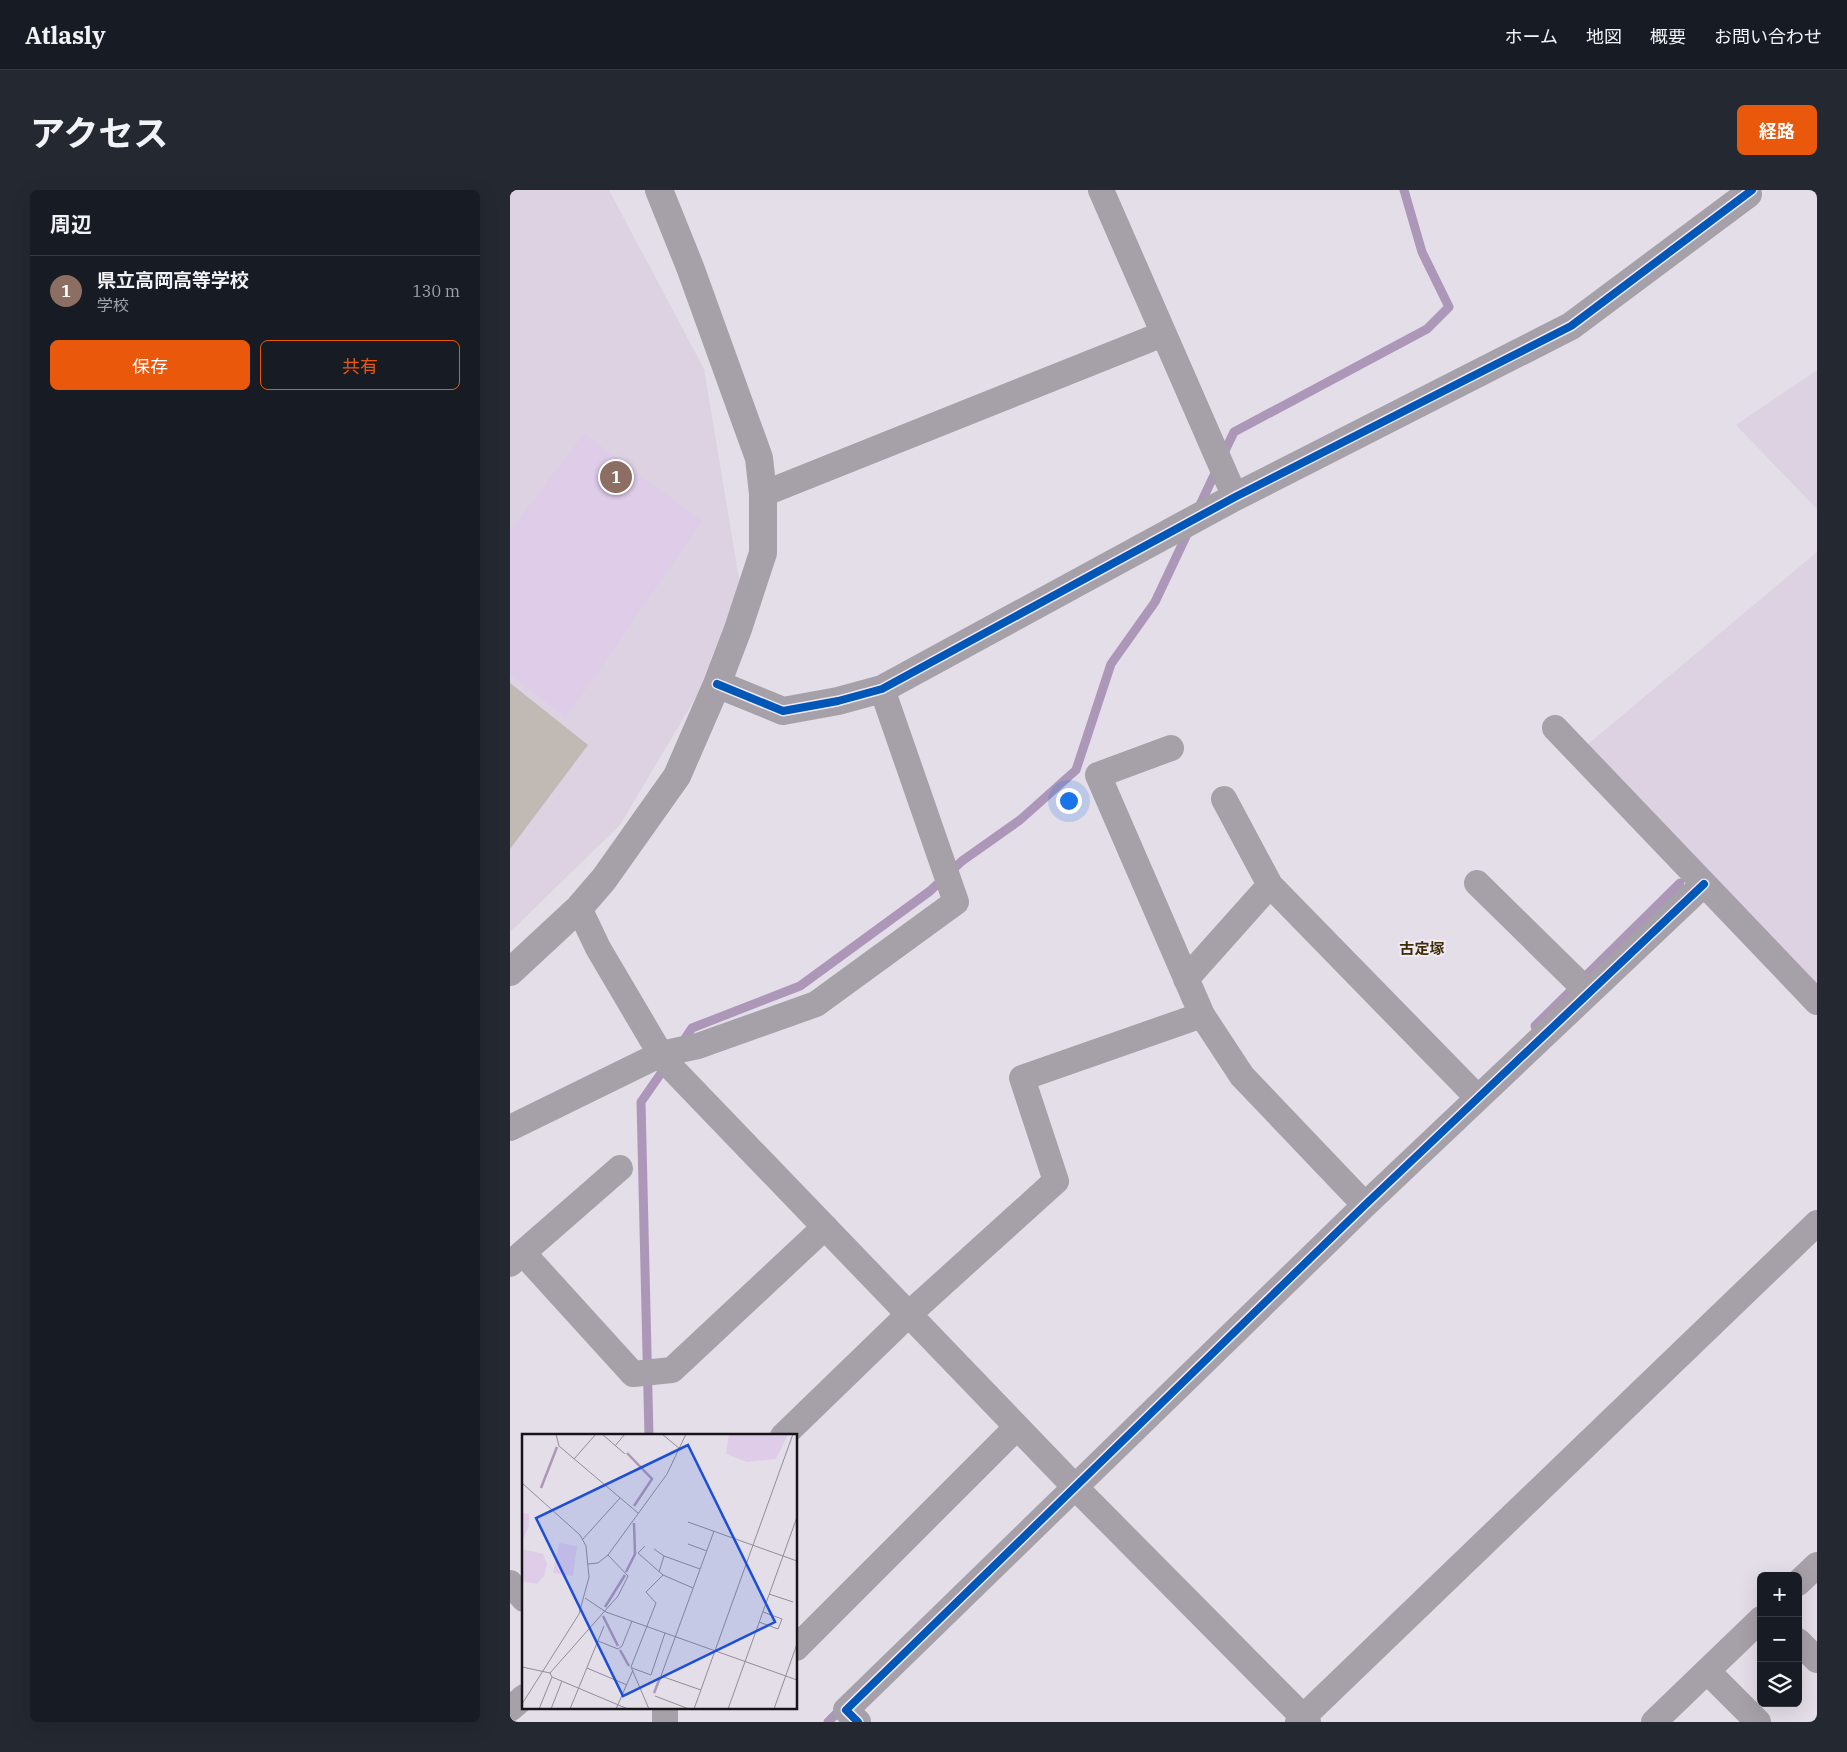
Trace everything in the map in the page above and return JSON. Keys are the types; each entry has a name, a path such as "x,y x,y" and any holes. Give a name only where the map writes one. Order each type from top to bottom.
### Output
{"street":[{"path":"510,972 579,908 604,879 677,776 717,684 738,629 763,553 763,494 759,458 690,267 659,190"},
{"path":"1101,190 1235,497"},
{"path":"717,684 783,711 838,701 882,690 1235,497 1571,326 1748,191"},
{"path":"763,494 1163,334"},
{"path":"510,1128 698,1046 816,1004 956,902 882,690"},
{"path":"1555,728 1817,1002"},
{"path":"1171,748 1098,775 1202,1015 1242,1076 1365,1205"},
{"path":"1224,799 1270,886 1478,1098"},
{"path":"1477,883 1589,993"},
{"path":"858,1722 846,1710 1365,1205 1704,884"},
{"path":"1186,979 1270,886"},
{"path":"579,908 598,948 669,1060 825,1227 1017,1427 1303,1720 1817,1223"},
{"path":"785,1434 909,1314 1056,1181 1022,1078 1202,1015"},
{"path":"620,1168 516,1259 633,1374 672,1370 825,1227"},
{"path":"798,1646 1017,1427"},
{"path":"1802,1579 1817,1565"},
{"path":"510,1583 522,1597"},
{"path":"1654,1722 1757,1623"},
{"path":"1802,1645 1817,1660"},
{"path":"1707,1670 1758,1722"},
{"path":"510,1709 522,1699"}],"shaded area":[{"path":"510,190 609,190 704,369 740,585 696,697 620,825 510,932"},
{"path":"1817,370 1817,509 1736,425"},
{"path":"584,434 702,521 566,717 510,674 510,531"},
{"path":"1817,552 1817,985 1587,745"}],"building":[{"path":"510,683 588,745 510,849"}],"waterway":[{"path":"1222,457 1234,432 1427,329 1449,307 1422,252 1404,190"},
{"path":"1198,509 1217,469"},
{"path":"682,1043 692,1028 800,986 930,891 962,861 1020,820 1076,770 1111,664 1155,602 1189,530"},
{"path":"1535,1026 1680,883"},
{"path":"649,1434 641,1102 666,1066"},
{"path":"828,1722 842,1708"}],"cycle path":[{"path":"717,684 783,711 838,701 882,689 1235,497 1571,326 1752,190"},
{"path":"858,1722 846,1710 1365,1205 1704,884"}],"place":[{"name":"県立高岡高等学校","path":"616,477"}],"district":[{"name":"古定塚","path":"1422,948"}]}
